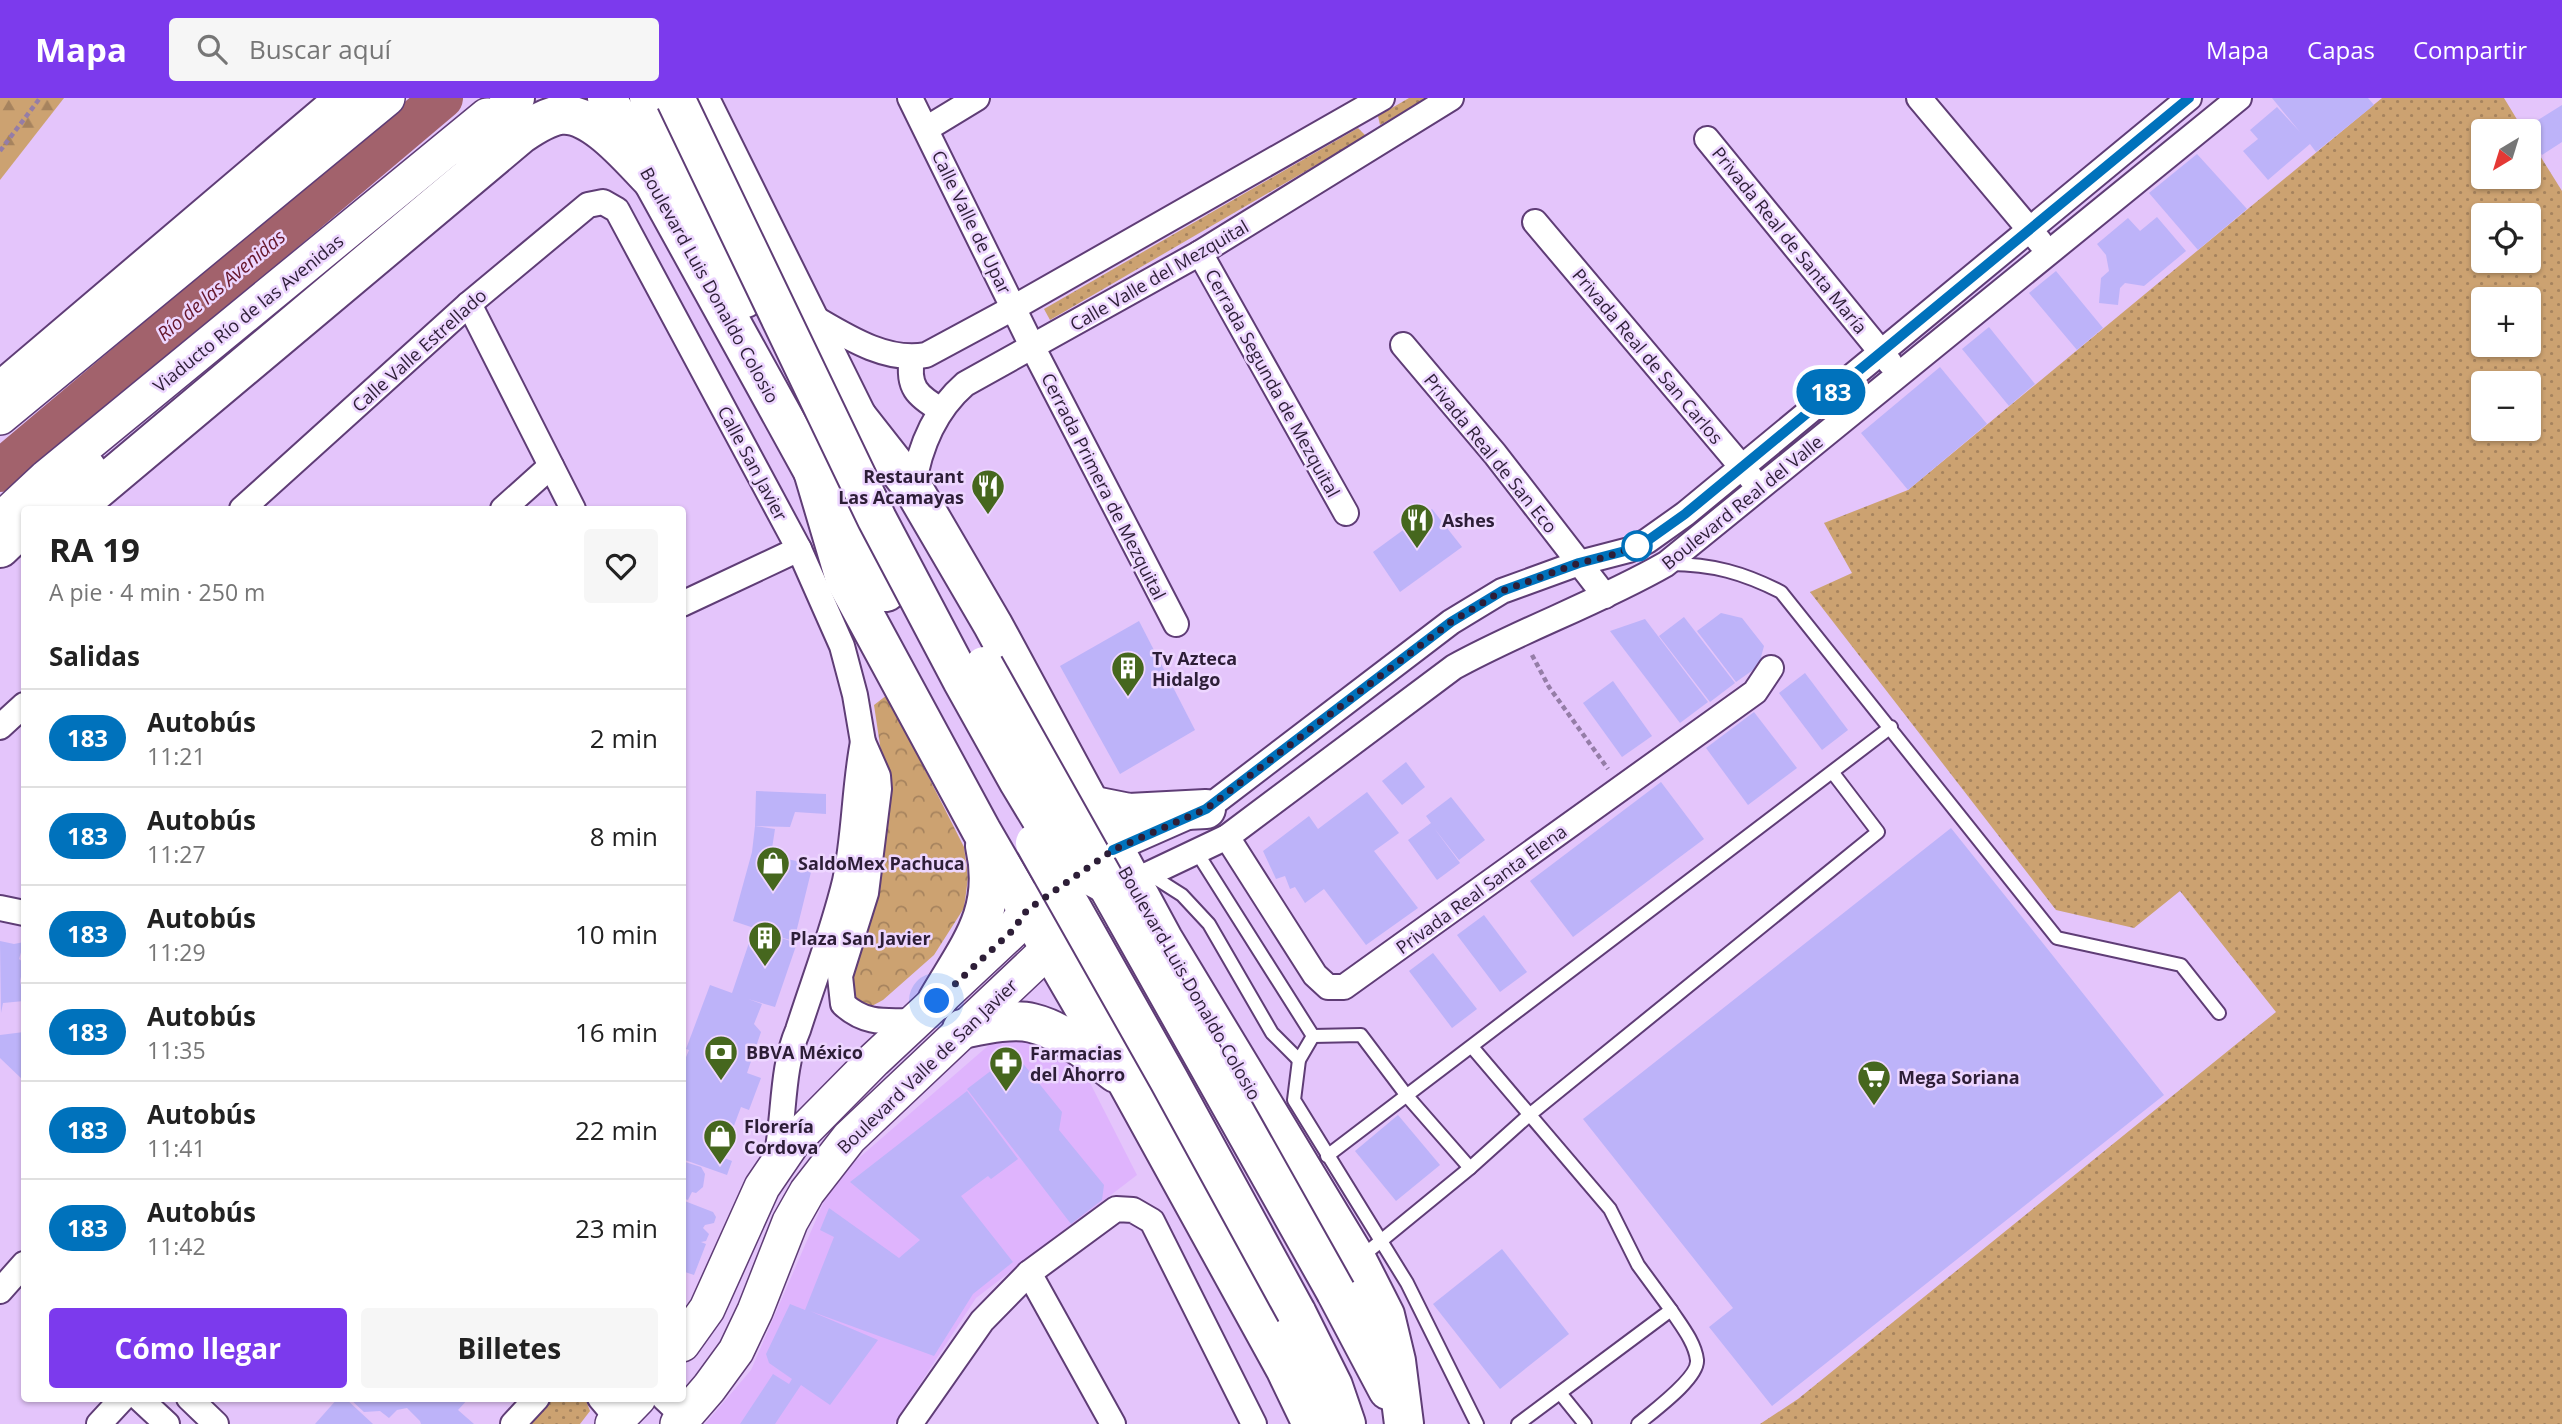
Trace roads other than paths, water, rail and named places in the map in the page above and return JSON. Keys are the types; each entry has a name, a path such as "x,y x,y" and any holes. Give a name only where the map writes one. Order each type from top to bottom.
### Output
{"main road":[{"path":"0,374 325,98"},
{"path":"0,391 346,98"},
{"path":"0,417 387,98"},
{"name":"Boulevard Luis Donaldo Colosio","path":"607,98 813,471 1020,815 1163,1069 1296,1312 1333,1386 1346,1424"},
{"path":"649,98 797,408 795,438"},
{"path":"675,98 877,519 1019,782 1069,863 1126,873"},
{"name":"Boulevard Luis Donaldo Colosio","path":"699,98 714,114 804,312 918,544 1126,873 1403,1420"},
{"path":"515,109 549,118 563,115 578,117 591,123 606,134 652,180"},
{"path":"45,506 515,109"},
{"path":"77,506 515,109"},
{"name":"Viaducto Río de las Avenidas","path":"0,521 46,478 515,109"},
{"name":"Boulevard Luis Donaldo Colosio","path":"858,418 913,488 993,625 1163,939 1369,1251 1396,1362 1403,1420"},
{"name":"Boulevard Luis Donaldo Colosio","path":"813,471 845,579 989,843 1126,1080 1285,1368 1312,1424"},
{"path":"0,548 21,528"},
{"path":"0,575 21,557"},
{"path":"926,1011 985,916 990,893 989,843 1021,852 1048,841 1067,825 1087,802 1129,813 1216,823"},
{"path":"686,1338 707,1309 750,1210 775,1166 811,1122 1013,930 1027,910 1126,873"},
{"name":"Boulevard Valle de San Javier","path":"686,1402 736,1350 755,1311 790,1222 807,1192 849,1138 1126,873"},
{"path":"1077,995 1093,975 1113,958 1137,946 1163,939"},
{"path":"962,1029 993,1023 1031,1022 1077,1045 1126,1080"}],"street":[{"name":"Calle Valle de Upar","path":"910,98 1033,348"},
{"path":"926,129 977,98"},
{"path":"804,312 863,345 912,358 926,355 1015,307 1357,104 1382,98"},
{"name":"Calle Valle del Mezquital","path":"913,488 916,465 925,442 951,396 965,384 1200,253 1451,98"},
{"path":"1919,98 2049,253"},
{"name":"Boulevard Real del Valle","path":"1126,873 1216,823 1454,667 1667,564 2239,98"},
{"name":"Boulevard Real del Valle","path":"1126,873 1196,850 1216,823 1451,622 1502,591 1647,541 1685,514 2030,229 2173,103"},
{"path":"2173,103 2192,137"},
{"path":"1357,104 1378,142"},
{"name":"Privada Real de Santa María","path":"1707,139 1899,374"},
{"name":"Calle Valle Estrellado","path":"245,506 470,304 588,205 603,202"},
{"name":"Calle San Javier","path":"603,202 617,210 799,549 842,646 855,695 863,742 856,777 866,816 840,976 843,1004"},
{"name":"Privada Real de San Carlos","path":"1535,222 1761,489"},
{"name":"Cerrada Segunda de Mezquital","path":"1200,253 1346,513"},
{"path":"470,304 571,506"},
{"name":"Privada Real de San Eco","path":"1403,345 1494,454 1605,596"},
{"path":"941,347 954,358 962,370 965,384"},
{"name":"Cerrada Primera de Mezquital","path":"1033,348 1176,624"},
{"path":"912,358 909,374 912,386 924,400 942,410"},
{"path":"506,506 551,466"},
{"path":"1647,541 1667,564"},
{"path":"686,602 799,549"},
{"name":"Privada Real Santa Elena","path":"1216,823 1315,975 1328,987 1344,987 1755,692 1771,668"},
{"path":"0,727 21,708"},
{"name":"Calle San Javier","path":"775,1166 783,1128 789,1052 857,881"},
{"path":"0,908 21,912"},
{"path":"799,1030 819,1010 828,1006 843,1004 855,1015 871,1021 926,1011"},
{"path":"910,1424 982,1321 1029,1273 1116,1209 1133,1210 1152,1222 1254,1424"},
{"path":"1029,1273 1112,1424"},
{"path":"99,1424 119,1402"},
{"path":"143,1402 167,1424"},
{"path":"193,1402 216,1424"},
{"path":"513,1424 533,1402"}],"lane":[{"path":"1667,564 1720,567 1750,577 1781,592 2057,938 2181,965 2219,1013"},
{"path":"1327,1156 1891,727"},
{"path":"1369,1251 1528,1116 1878,832 1833,773"},
{"path":"1196,850 1312,1036"},
{"path":"1126,873 1182,895 1209,924 1272,1033 1299,1060"},
{"path":"1312,1036 1361,1035 1407,1096 1470,1168"},
{"path":"1312,1036 1299,1060 1294,1100 1327,1156 1369,1251 1407,1283 1478,1424"},
{"path":"1472,1047 1609,1209 1638,1265 1671,1310 1692,1345 1698,1361 1694,1374 1638,1424"},
{"path":"1518,1424 1671,1310"},
{"path":"1560,1393 1585,1424"}],"waterway":[{"name":"Río de las Avenidas","path":"0,471 442,98"}],"place":[{"name":"Restaurant Las Acamayas","path":"988,516"},
{"name":"Ashes","path":"1417,550"},
{"name":"Tv Azteca Hidalgo","path":"1128,698"},
{"name":"SaldoMex Pachuca","path":"773,893"},
{"name":"Plaza San Javier","path":"765,968"},
{"name":"BBVA México","path":"721,1082"},
{"name":"Farmacias del Ahorro","path":"1006,1093"},
{"name":"Mega Soriana","path":"1874,1107"},
{"name":"Florería Cordova","path":"720,1166"}]}
